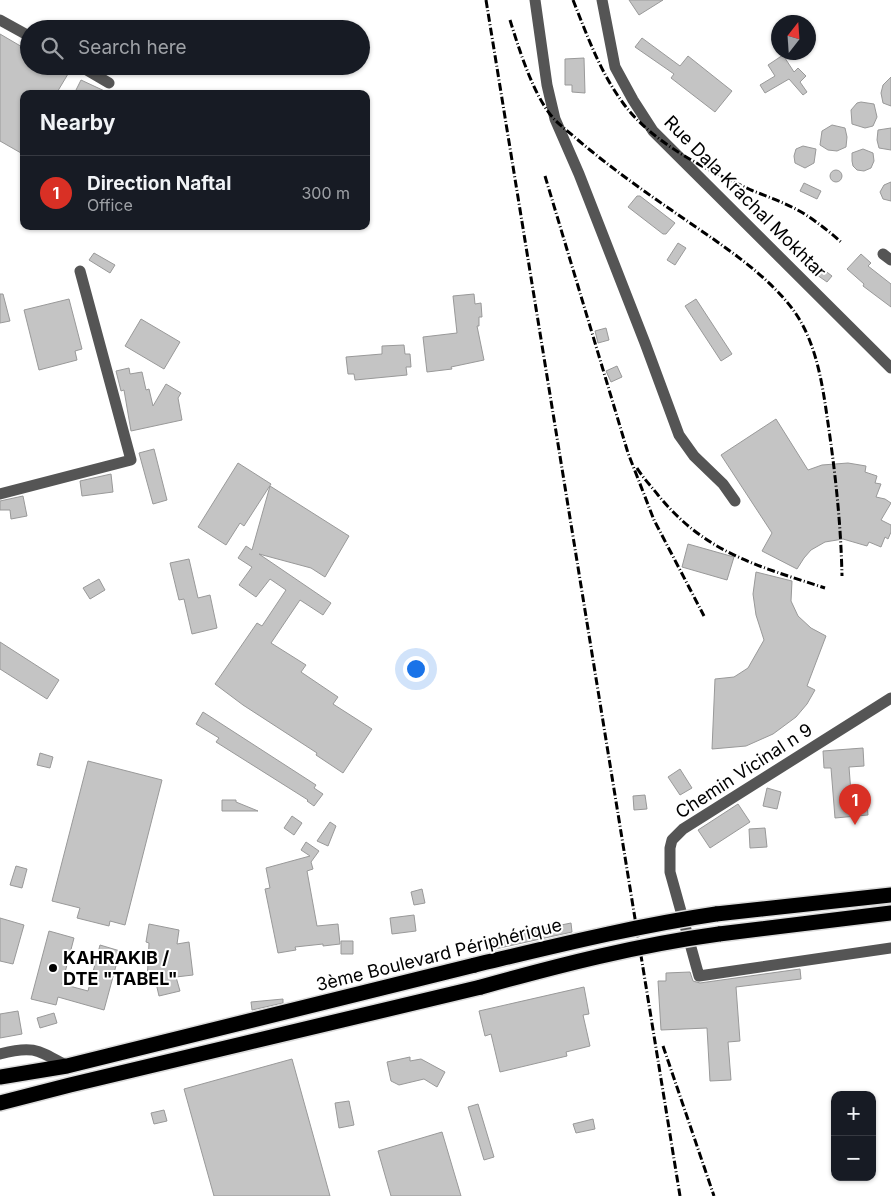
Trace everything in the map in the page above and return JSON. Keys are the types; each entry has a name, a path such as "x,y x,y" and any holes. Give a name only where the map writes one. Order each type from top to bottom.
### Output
{"highway":[{"name":"3ème Boulevard Périphérique","path":"0,1076 67,1066 475,965 642,928 716,914 891,895"},
{"path":"0,1103 480,987 565,963 619,951 719,934 891,913"},
{"path":"0,1086 67,1066"},
{"path":"0,1109 70,1085"}],"street":[{"path":"535,0 547,85 554,119 579,174 646,343 679,435 694,456 723,484 735,501"},
{"name":"Rue Dala Krachal Mokhtar","path":"602,0 615,67 633,100 654,131 891,368"},
{"path":"0,20 20,31"},
{"path":"96,75 109,82"},
{"path":"0,494 131,460 80,271"},
{"name":"Chemin Vicinal n 9","path":"891,698 684,829 672,840 670,872 699,976 891,948"},
{"path":"0,1054 31,1049 40,1051 67,1066"}],"building":[{"path":"629,0 663,0 639,15"},
{"path":"0,34 20,46 20,75 67,75 58,90 20,90 20,152 0,141"},
{"path":"642,38 680,66 688,56 732,91 715,112 671,78 674,74 635,47"},
{"path":"584,58 585,93 572,92 572,85 565,85 565,59"},
{"path":"776,60 786,60 794,72 798,68 806,76 800,82 807,92 803,95 789,79 765,93 760,85 775,76 768,65"},
{"path":"891,77 891,106 883,103 881,93 883,85"},
{"path":"81,80 102,90 76,90"},
{"path":"857,103 874,104 877,117 873,126 865,128 852,124 851,110"},
{"path":"832,125 845,128 847,137 846,147 837,151 828,150 820,145 822,131"},
{"path":"891,128 891,150 879,148 877,140 878,130"},
{"path":"803,146 816,149 814,163 805,168 795,163 794,156 796,149"},
{"path":"863,149 873,153 874,161 871,168 864,171 857,170 853,166 852,161 852,153"},
{"path":"838,170 841,171 841,181 834,182 831,181 830,174 831,171"},
{"path":"891,182 891,201 883,199 880,192 884,185"},
{"path":"804,183 821,191 817,199 800,191"},
{"path":"637,196 640,196 675,223 666,234 663,234 628,207"},
{"path":"678,243 686,248 675,265 667,260"},
{"path":"94,253 115,265 110,273 89,260"},
{"path":"861,254 871,263 868,266 891,284 891,307 863,286 864,284 847,269"},
{"path":"815,263 832,276 827,282 810,270"},
{"path":"0,294 3,294 10,321 0,323"},
{"path":"474,294 475,304 481,303 482,317 479,317 479,326 477,326 484,360 451,367 452,369 427,372 423,337 457,333 453,296"},
{"path":"69,299 82,349 75,351 77,360 39,370 24,310"},
{"path":"696,299 732,354 721,361 685,306"},
{"path":"141,319 180,342 164,369 125,346"},
{"path":"606,328 609,340 598,343 595,331"},
{"path":"404,345 405,354 410,354 411,367 406,367 407,375 355,380 354,374 348,374 346,357 382,354 382,346"},
{"path":"617,366 622,377 611,382 606,371"},
{"path":"129,368 130,374 142,372 146,390 149,389 153,406 166,384 181,393 178,398 182,420 131,431 124,390 121,391 116,371"},
{"path":"776,419 808,470 822,465 848,463 866,466 865,472 877,476 875,483 881,484 876,497 891,503 881,520 891,525 891,532 888,539 885,537 881,547 869,542 867,546 843,539 825,542 811,550 797,569 762,551 772,533 721,455"},
{"path":"154,449 167,500 153,504 139,453"},
{"path":"238,463 271,484 244,526 240,523 226,545 198,527"},
{"path":"111,474 113,492 82,496 80,481"},
{"path":"270,486 349,536 325,577 311,568 259,554 331,603 323,615 300,600 271,643 306,665 301,672 338,697 333,704 372,729 343,773 316,755 317,753 243,705 215,684 257,623 262,626 286,590 270,579 256,597 239,585 252,567 238,558 246,546 252,550"},
{"path":"23,496 27,516 11,519 10,510 0,510 0,501"},
{"path":"688,544 734,557 727,580 682,567"},
{"path":"189,559 198,598 210,595 217,628 192,634 184,599 179,600 170,563"},
{"path":"756,572 792,581 791,601 798,616 811,628 826,636 807,686 815,690 807,704 796,717 773,734 746,746 712,749 715,679 734,677 748,668 764,640 756,615 753,594"},
{"path":"99,579 105,590 90,599 83,588"},
{"path":"0,642 59,680 47,699 0,669"},
{"path":"203,712 316,785 314,788 323,794 314,806 308,800 216,742 219,738 196,724"},
{"path":"863,748 864,766 849,767 851,793 866,792 868,815 835,818 831,768 824,768 823,751"},
{"path":"40,753 53,757 50,768 37,765"},
{"path":"88,761 162,780 125,925 110,921 109,926 77,918 80,908 52,901"},
{"path":"680,769 692,788 680,795 668,777"},
{"path":"767,788 781,792 777,809 763,806"},
{"path":"645,795 647,809 634,810 633,796"},
{"path":"222,800 236,800 236,802 258,811 222,811"},
{"path":"738,804 750,822 710,848 698,830"},
{"path":"292,816 302,823 294,835 284,828"},
{"path":"330,822 336,826 328,846 317,841"},
{"path":"765,828 767,847 750,848 749,829"},
{"path":"306,842 319,851 311,862 313,869 307,871 317,926 338,924 340,944 295,947 296,950 278,953 265,889 270,888 266,868 310,856 301,850"},
{"path":"16,866 27,869 22,888 10,885"},
{"path":"422,889 425,903 414,905 411,892"},
{"path":"414,915 416,931 392,934 390,918"},
{"path":"0,918 24,925 13,964 0,961"},
{"path":"571,923 572,932 495,949 493,939"},
{"path":"149,924 179,930 177,944 189,942 193,975 176,977 180,991 159,996 156,983 147,983 149,943 146,942"},
{"path":"49,931 74,938 62,984 88,991 100,945 120,951 104,1010 58,997 56,1005 31,999"},
{"path":"341,941 353,941 353,954 341,954"},
{"path":"800,969 801,979 736,987 740,1041 728,1042 731,1080 710,1081 707,1028 661,1030 658,981 666,981 666,973 690,972 693,981 700,983"},
{"path":"584,987 589,1014 583,1015 590,1046 566,1052 567,1056 500,1072 491,1034 485,1036 479,1011"},
{"path":"283,999 283,1003 252,1010 251,1002"},
{"path":"18,1011 22,1034 0,1038 0,1014"},
{"path":"54,1013 57,1023 40,1028 37,1018"},
{"path":"410,1057 410,1061 421,1059 445,1072 437,1087 424,1079 399,1085 391,1081 387,1062"},
{"path":"292,1059 330,1196 214,1196 184,1089"},
{"path":"349,1101 354,1125 339,1128 335,1103"},
{"path":"478,1104 494,1157 484,1160 468,1107"},
{"path":"164,1110 167,1121 154,1124 151,1113"},
{"path":"593,1119 595,1129 576,1133 573,1124"},
{"path":"442,1132 461,1196 391,1196 378,1151"}],"railway":[{"path":"486,0 680,1196"},
{"path":"573,0 607,79 623,103 649,131 681,154 699,164 803,213 842,243"},
{"path":"510,20 534,86 547,111 555,120 626,178 754,270 785,300 802,324 809,338 818,368 832,448 841,539 842,576"},
{"path":"545,176 628,453 654,520 704,616"},
{"path":"637,468 644,479 676,515 694,531 714,544 755,564 825,588"},
{"path":"663,1046 714,1196"}],"place":[{"name":"Direction Naftal","path":"855,825"},
{"name":"KAHRAKIB / DTE \"TABEL\"","path":"53,968"}]}
